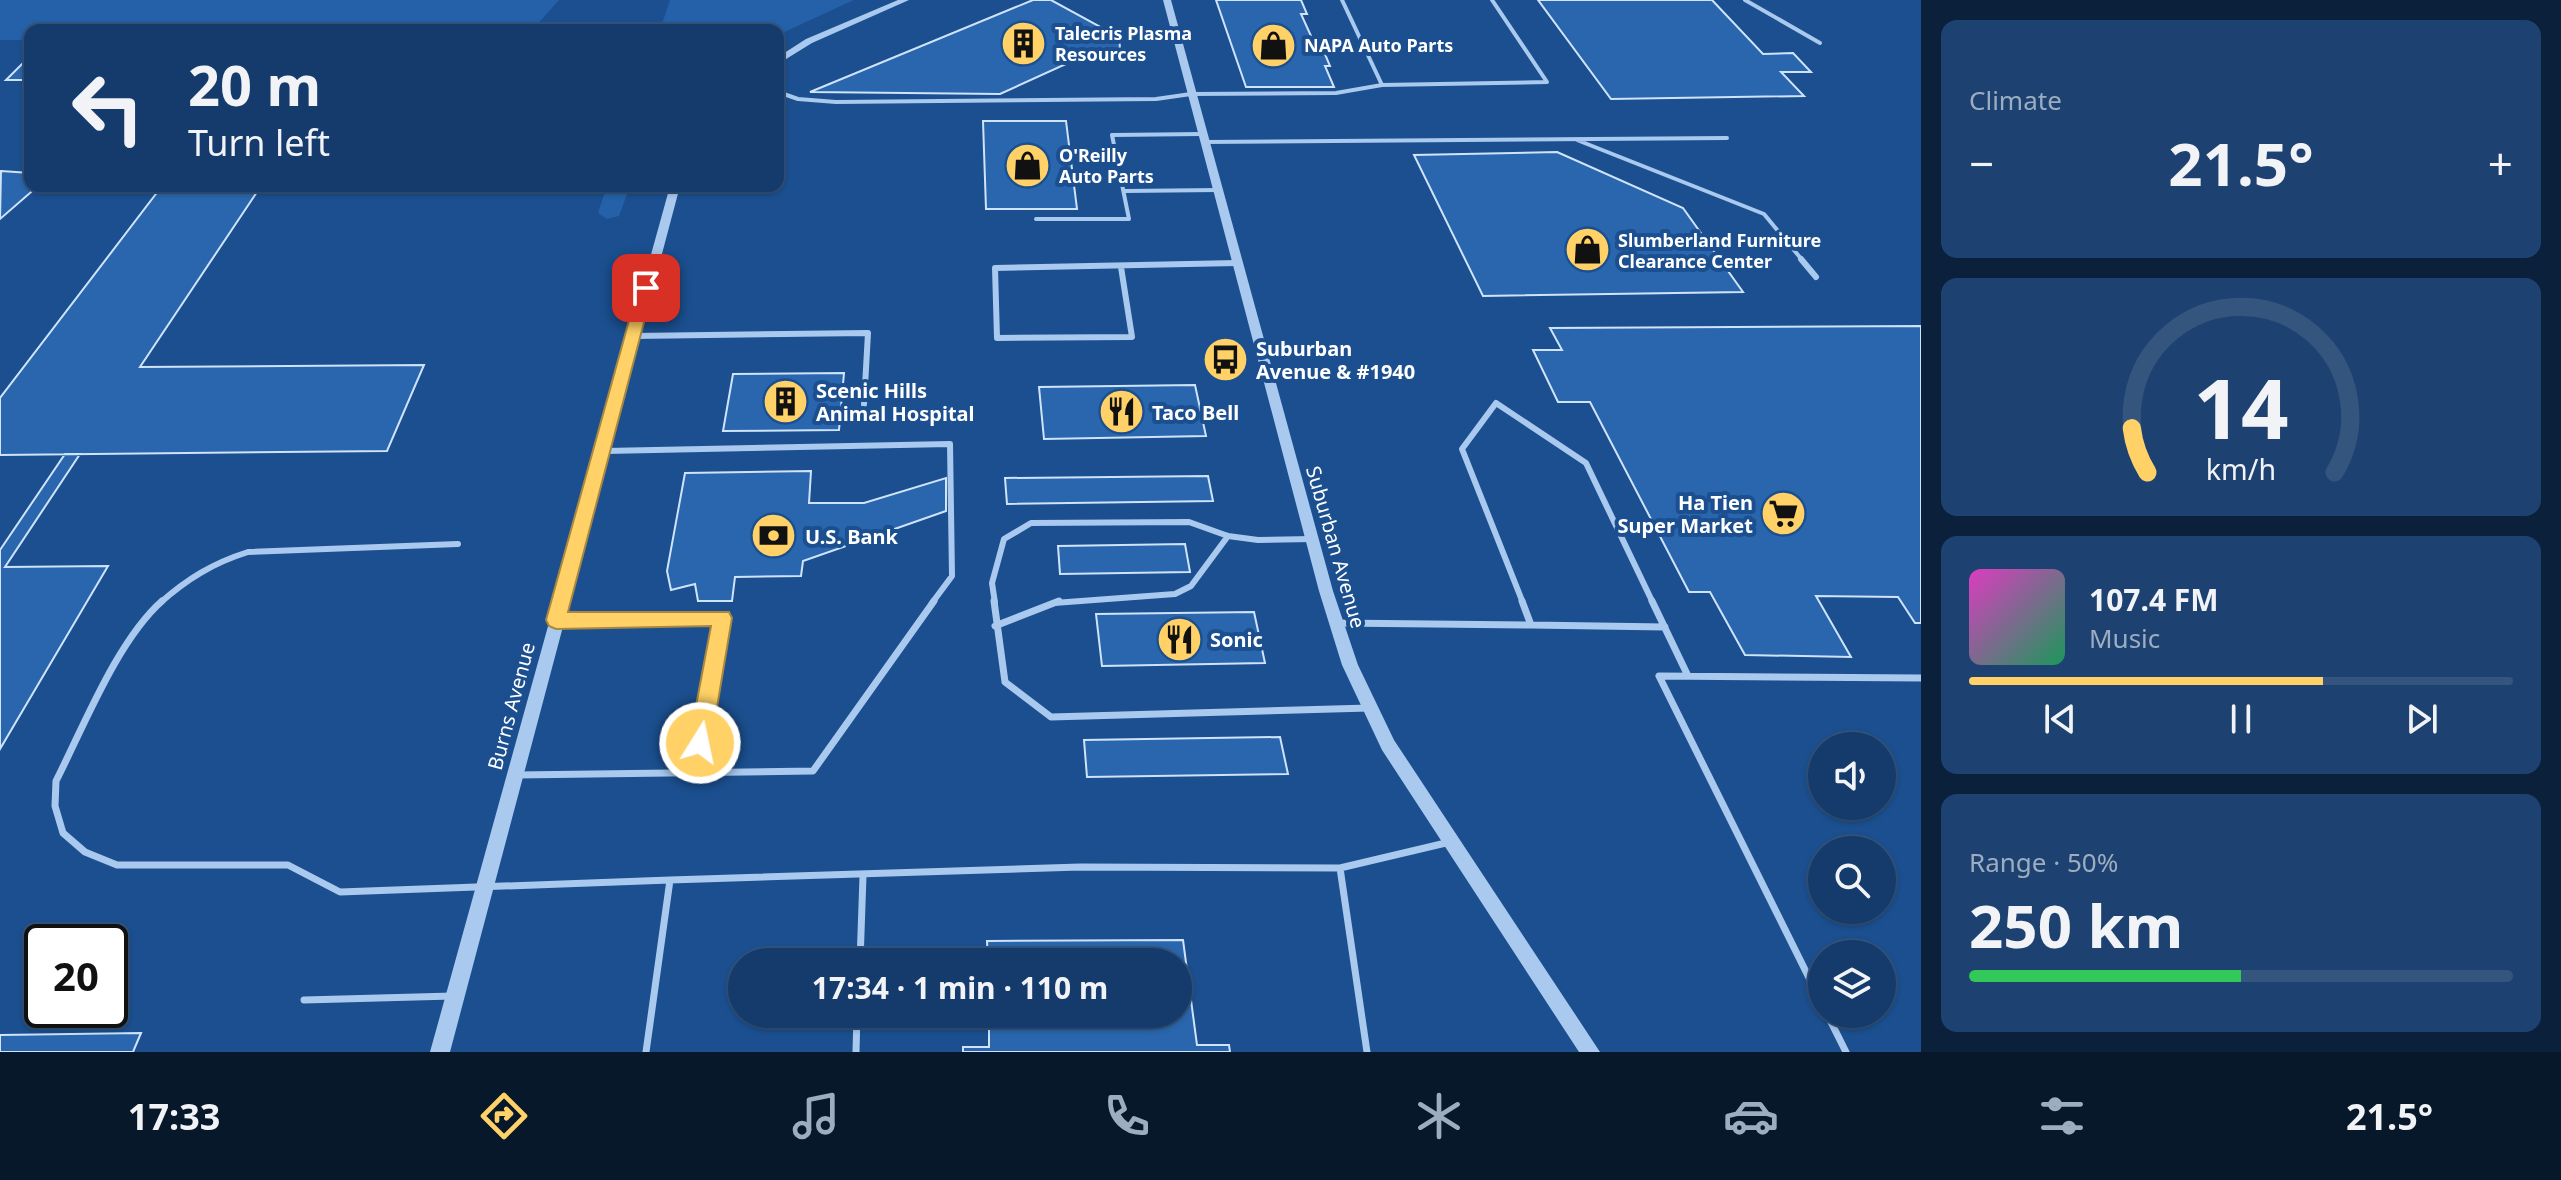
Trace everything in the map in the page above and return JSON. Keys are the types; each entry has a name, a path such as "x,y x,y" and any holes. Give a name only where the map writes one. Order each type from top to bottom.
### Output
{"street":[{"path":"784,57 809,41 905,0"},
{"name":"Suburban Avenue","path":"1167,0 1312,539 1350,665 1396,757 1590,1052"},
{"name":"Burns Avenue","path":"440,1052 673,192"}],"lane":[{"path":"1342,0 1382,85"},
{"path":"784,94 798,99 836,102 1156,99 1191,94 1336,93 1382,85 1547,82 1492,0"},
{"path":"1745,0 1820,43"},
{"path":"1036,219 1129,219 1112,135 1203,138 1727,138"},
{"path":"1574,139 1764,214 1816,277"},
{"path":"1125,191 1218,190"},
{"path":"1121,267 1132,337 997,338 995,268 1237,263"},
{"path":"633,336 868,333 864,404"},
{"path":"1531,625 1462,449 1496,403 1586,463 1688,676"},
{"path":"513,775 813,771 952,576 950,444 601,451"},
{"path":"1312,539 1258,540 1228,536 1189,522 1031,523 1004,539 992,583 995,626 1005,682 1051,717 1370,708"},
{"path":"995,626 1060,601 1175,594 1191,586 1228,536"},
{"path":"458,544 248,552 217,562 195,575 150,612 126,645 56,781 55,806 63,833 85,852 117,865 288,865 340,892 1080,867 1340,868 1450,842"},
{"path":"556,620 722,618 694,774"},
{"path":"1336,623 1665,627"},
{"path":"1808,976 1659,676 1921,678"},
{"path":"1340,868 1367,1052"},
{"path":"860,948 863,876"},
{"path":"646,1052 670,880"},
{"path":"304,1000 455,996"},
{"path":"856,1052 857,1028"},
{"path":"1834,1028 1846,1052"}],"shaded area":[{"path":"0,0 559,0 538,24 24,24 24,40 0,40"},
{"path":"670,0 854,0 784,32 784,24 662,24"},
{"path":"605,192 628,192 619,216 607,219 598,213"}],"building":[{"name":"Talecris Plasma Resources","path":"1033,0 1051,0 1119,37 1120,48 1101,48 1000,94 810,92"},
{"path":"1216,0 1301,0 1307,14 1301,14 1316,47 1322,47 1330,66 1325,66 1334,87 1246,87"},
{"path":"1538,0 1712,0 1763,54 1793,53 1811,72 1781,72 1804,96 1611,99"},
{"path":"24,62 24,80 6,80"},
{"name":"O'Reilly Auto Parts","path":"983,121 1066,121 1077,209 986,209"},
{"name":"Slumberland Furniture Clearance Center","path":"1557,152 1683,208 1743,292 1483,296 1414,155"},
{"path":"1,171 24,173 24,192 31,192 0,219"},
{"path":"157,192 257,192 140,367 424,365 387,451 0,455 0,398"},
{"name":"Ha Tien Super Market","path":"1921,326 1921,623 1915,623 1898,597 1816,596 1851,657 1745,655 1710,592 1689,592 1590,402 1558,402 1533,350 1562,350 1550,328"},
{"name":"Scenic Hills Animal Hospital","path":"844,373 839,430 723,431 733,374"},
{"name":"Taco Bell","path":"1195,385 1206,436 1044,439 1039,387"},
{"path":"65,454 80,454 5,567 108,566 0,749 0,550"},
{"name":"U.S. Bank","path":"811,471 809,503 864,503 946,478 946,511 803,561 801,576 735,577 732,601 698,601 695,584 671,590 667,571 685,473"},
{"path":"1208,476 1213,501 1007,504 1005,478"},
{"path":"1185,544 1190,572 1060,574 1058,546"},
{"name":"Sonic","path":"1254,612 1265,663 1102,666 1096,614"},
{"path":"1280,737 1288,774 1087,777 1084,740"},
{"path":"1183,940 1184,948 987,948 987,941"},
{"path":"1192,1008 1197,1045 1229,1045 1230,1052 963,1052 963,1047 989,1047 989,1028 1192,1028"},
{"path":"141,1033 133,1052 0,1052 0,1035"}],"place":[{"name":"Talecris Plasma Resources","path":"1024,43"},
{"name":"NAPA Auto Parts","path":"1273,45"},
{"name":"O'Reilly Auto Parts","path":"1028,165"},
{"name":"Slumberland Furniture Clearance Center","path":"1587,250"},
{"name":"Suburban Avenue & #1940","path":"1225,360"},
{"name":"Scenic Hills Animal Hospital","path":"785,402"},
{"name":"Taco Bell","path":"1121,412"},
{"name":"Ha Tien Super Market","path":"1784,513"},
{"name":"U.S. Bank","path":"774,536"},
{"name":"Sonic","path":"1179,639"}],"route":[{"path":"646,288 556,620 722,618 700,743"}]}
